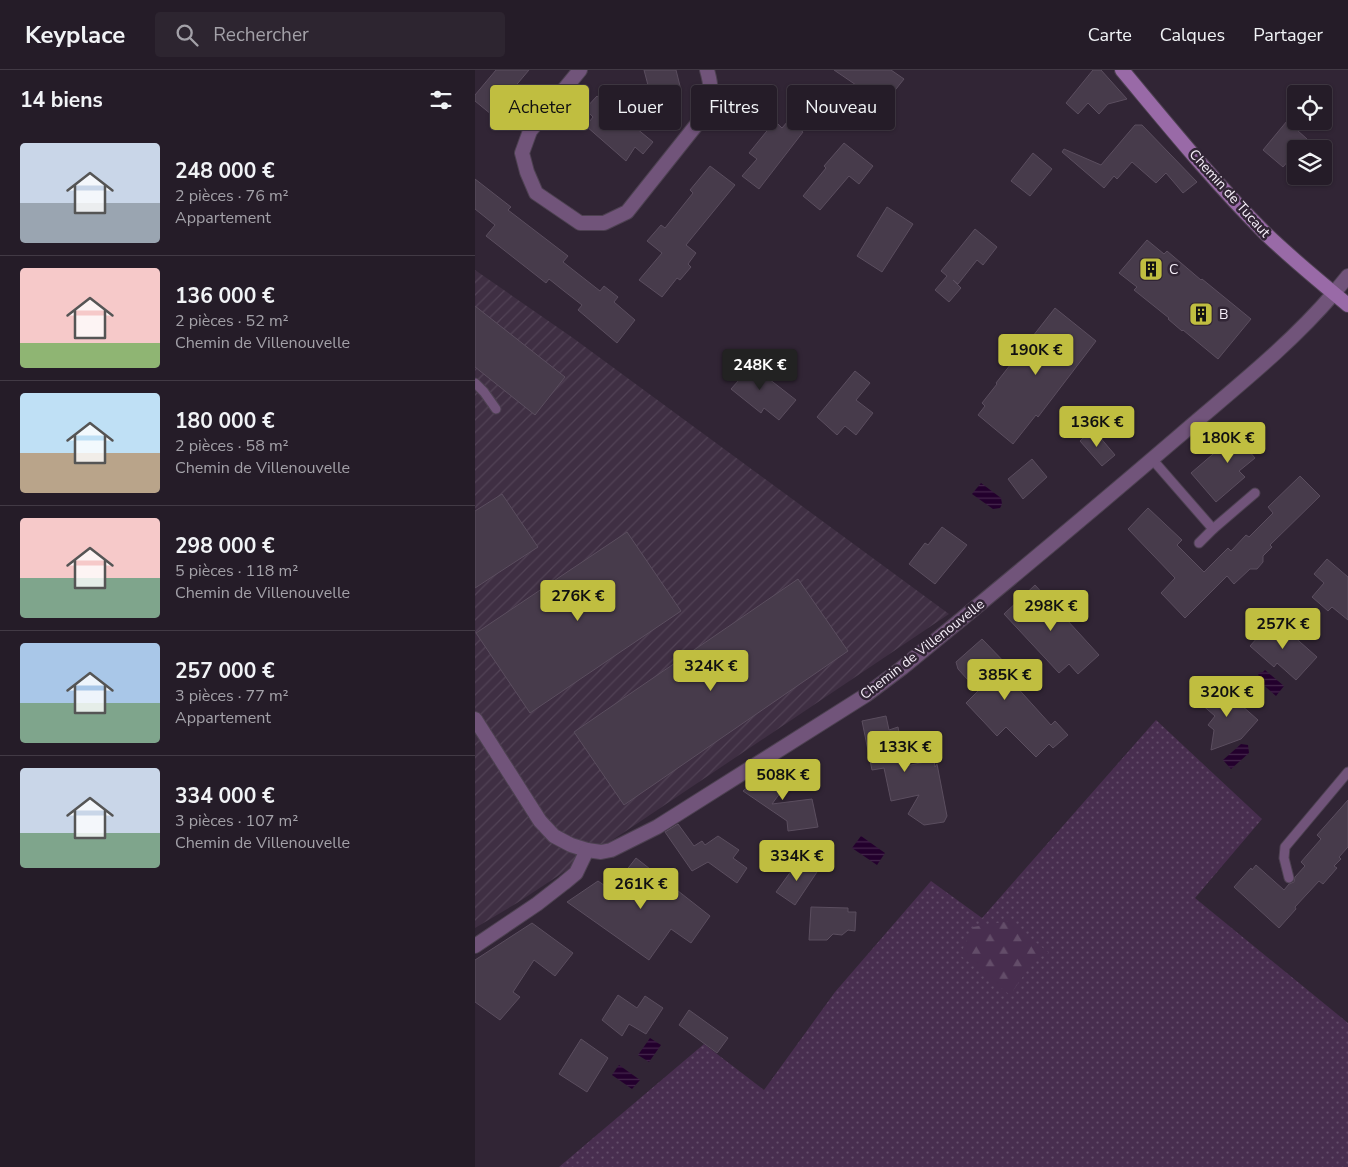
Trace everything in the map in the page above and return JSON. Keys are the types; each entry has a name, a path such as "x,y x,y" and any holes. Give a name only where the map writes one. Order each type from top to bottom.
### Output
{"main road":[{"name":"Chemin de Tucaut","path":"1122,70 1240,206 1277,244 1348,305"}],"street":[{"path":"580,70 529,131 522,153 527,172 537,193 580,223 604,223 627,212 705,114 711,101 711,86 707,70"},
{"name":"Chemin de Villenouvelle","path":"587,850 601,852 611,850 657,827 866,695 902,668 1111,495 1287,343 1314,316 1348,276"},
{"path":"475,719 540,821 554,836 571,845 587,850 576,873 565,883 475,946"}],"lane":[{"path":"475,384 484,392 496,409"},
{"path":"1152,459 1213,528"},
{"path":"1199,543 1213,528 1255,493"},
{"path":"1289,878 1284,858 1285,846 1348,772"}],"shaded area":[{"path":"475,270 573,338 949,614 629,829 517,903 475,928"},
{"path":"981,483 1001,498 1002,504 1000,508 993,509 972,494"},
{"path":"1265,670 1284,686 1276,696 1257,679 1259,677 1258,673"},
{"path":"1241,744 1248,745 1249,753 1231,769 1223,760"},
{"path":"861,836 885,853 877,865 852,848"},
{"path":"650,1038 661,1045 649,1062 638,1055"},
{"path":"619,1065 640,1080 632,1089 612,1075"}],"green space":[{"path":"1156,720 1262,819 1195,898 1348,1023 1348,1167 559,1167 704,1044 764,1090 835,992 931,881 982,918"},
{"path":"1009,921 1049,953 1035,959 1010,995 960,955 973,927"}],"building":[{"path":"496,70 529,70 516,85 490,85 490,113 475,101 475,95"},
{"path":"644,70 676,70 680,85 648,85"},
{"path":"834,70 891,70 904,79 895,90 895,85 856,85"},
{"path":"1093,70 1101,70 1127,99 1108,104 1099,114 1088,103 1078,114 1066,103"},
{"path":"597,96 599,98 599,130 638,130 653,142 643,154 635,147 626,161 589,129 589,122 593,117 589,113 589,105"},
{"path":"1287,121 1287,130 1297,130 1307,139 1287,140 1287,162 1283,167 1263,150"},
{"path":"787,122 787,130 800,130 803,132 759,189 742,176 757,159 749,153 768,130 777,130 777,123 782,128"},
{"path":"1135,125 1142,125 1197,182 1183,193 1166,173 1156,183 1132,162 1117,179 1114,176 1104,188 1062,152 1064,149 1101,165"},
{"path":"844,143 873,166 859,184 849,176 820,210 803,196 826,168 824,166"},
{"path":"1033,153 1052,169 1030,196 1011,181"},
{"path":"710,166 735,185 686,245 696,253 688,264 691,267 680,280 677,278 662,297 639,280 662,253 647,241 661,225 665,228 693,193 690,190"},
{"path":"475,179 511,207 508,210 568,256 563,262 600,291 604,286 618,297 614,302 635,320 617,343 578,310 582,305 549,279 546,283 486,236 495,225 475,209"},
{"path":"887,207 913,224 882,272 857,256"},
{"path":"975,229 997,247 983,265 977,260 958,284 953,280 961,288 949,302 935,290 947,276 941,271"},
{"path":"1147,240 1164,254 1167,251 1251,319 1218,359 1134,290 1137,287 1119,273"},
{"path":"475,306 565,377 535,415 475,367"},
{"path":"1055,308 1096,341 1038,417 1036,415 1013,444 978,415 985,406 982,403 996,383"},
{"path":"739,359 749,367 751,365 796,400 779,420 764,408 761,413 731,389 739,380 729,372"},
{"path":"855,371 870,383 856,400 873,413 856,435 845,426 837,435 817,417"},
{"path":"1248,424 1263,438 1249,451 1255,458 1239,471 1245,477 1216,502 1191,473"},
{"path":"1093,429 1115,455 1102,466 1080,441"},
{"path":"1032,459 1047,477 1023,499 1008,479"},
{"path":"1300,476 1320,496 1270,545 1272,547 1263,556 1263,562 1257,569 1250,569 1234,584 1227,576 1185,618 1161,593 1175,578 1128,529 1148,508 1182,540 1177,545 1204,572 1228,548 1231,551 1246,535 1249,537 1273,513 1268,507"},
{"path":"502,494 538,547 475,588 475,511"},
{"path":"942,527 967,545 935,584 909,564 925,543 928,545"},
{"path":"627,532 681,611 530,713 476,633"},
{"path":"1327,559 1348,577 1348,620 1332,607 1328,611 1312,597 1324,583 1314,574"},
{"path":"798,579 848,651 624,805 574,732"},
{"path":"1035,585 1099,655 1078,674 1069,664 1059,673 1004,614"},
{"path":"1274,619 1317,657 1296,680 1277,663 1274,667 1250,646"},
{"path":"982,639 1010,668 1004,673 1051,725 1055,721 1068,735 1053,748 1049,744 1036,757 1006,727 997,736 966,703 978,691 958,669 956,662"},
{"path":"1215,686 1230,700 1232,697 1258,720 1241,739 1211,750 1214,730 1208,725 1215,716 1200,703"},
{"path":"886,716 889,730 898,727 906,766 934,760 935,767 937,764 947,816 944,822 924,825 908,814 919,795 891,801 884,768 872,770 862,721"},
{"path":"776,767 791,778 772,804 812,799 818,827 788,831 787,821 743,791 764,773"},
{"path":"1348,800 1348,847 1334,866 1337,868 1323,884 1319,881 1279,928 1234,887 1256,865 1284,890 1289,884 1294,882 1295,877 1305,866 1301,862 1321,839 1317,835"},
{"path":"678,824 694,846 702,841 705,845 718,836 739,850 733,858 747,868 737,883 708,862 692,871 665,832"},
{"path":"636,858 710,916 691,943 671,929 649,960 567,902 598,881 611,890"},
{"path":"799,860 817,872 795,905 776,892"},
{"path":"811,907 848,908 848,912 856,912 855,931 848,930 842,935 833,934 827,940 809,940"},
{"path":"532,923 573,953 555,976 534,960 513,992 520,997 500,1020 475,1002 475,960"},
{"path":"618,995 637,1008 645,996 663,1008 646,1034 629,1024 622,1036 602,1020"},
{"path":"689,1010 728,1038 717,1053 679,1025"},
{"path":"581,1039 608,1058 587,1092 559,1074"}],"place":[{"name":"C","path":"1151,269"},
{"name":"B","path":"1201,314"}]}
